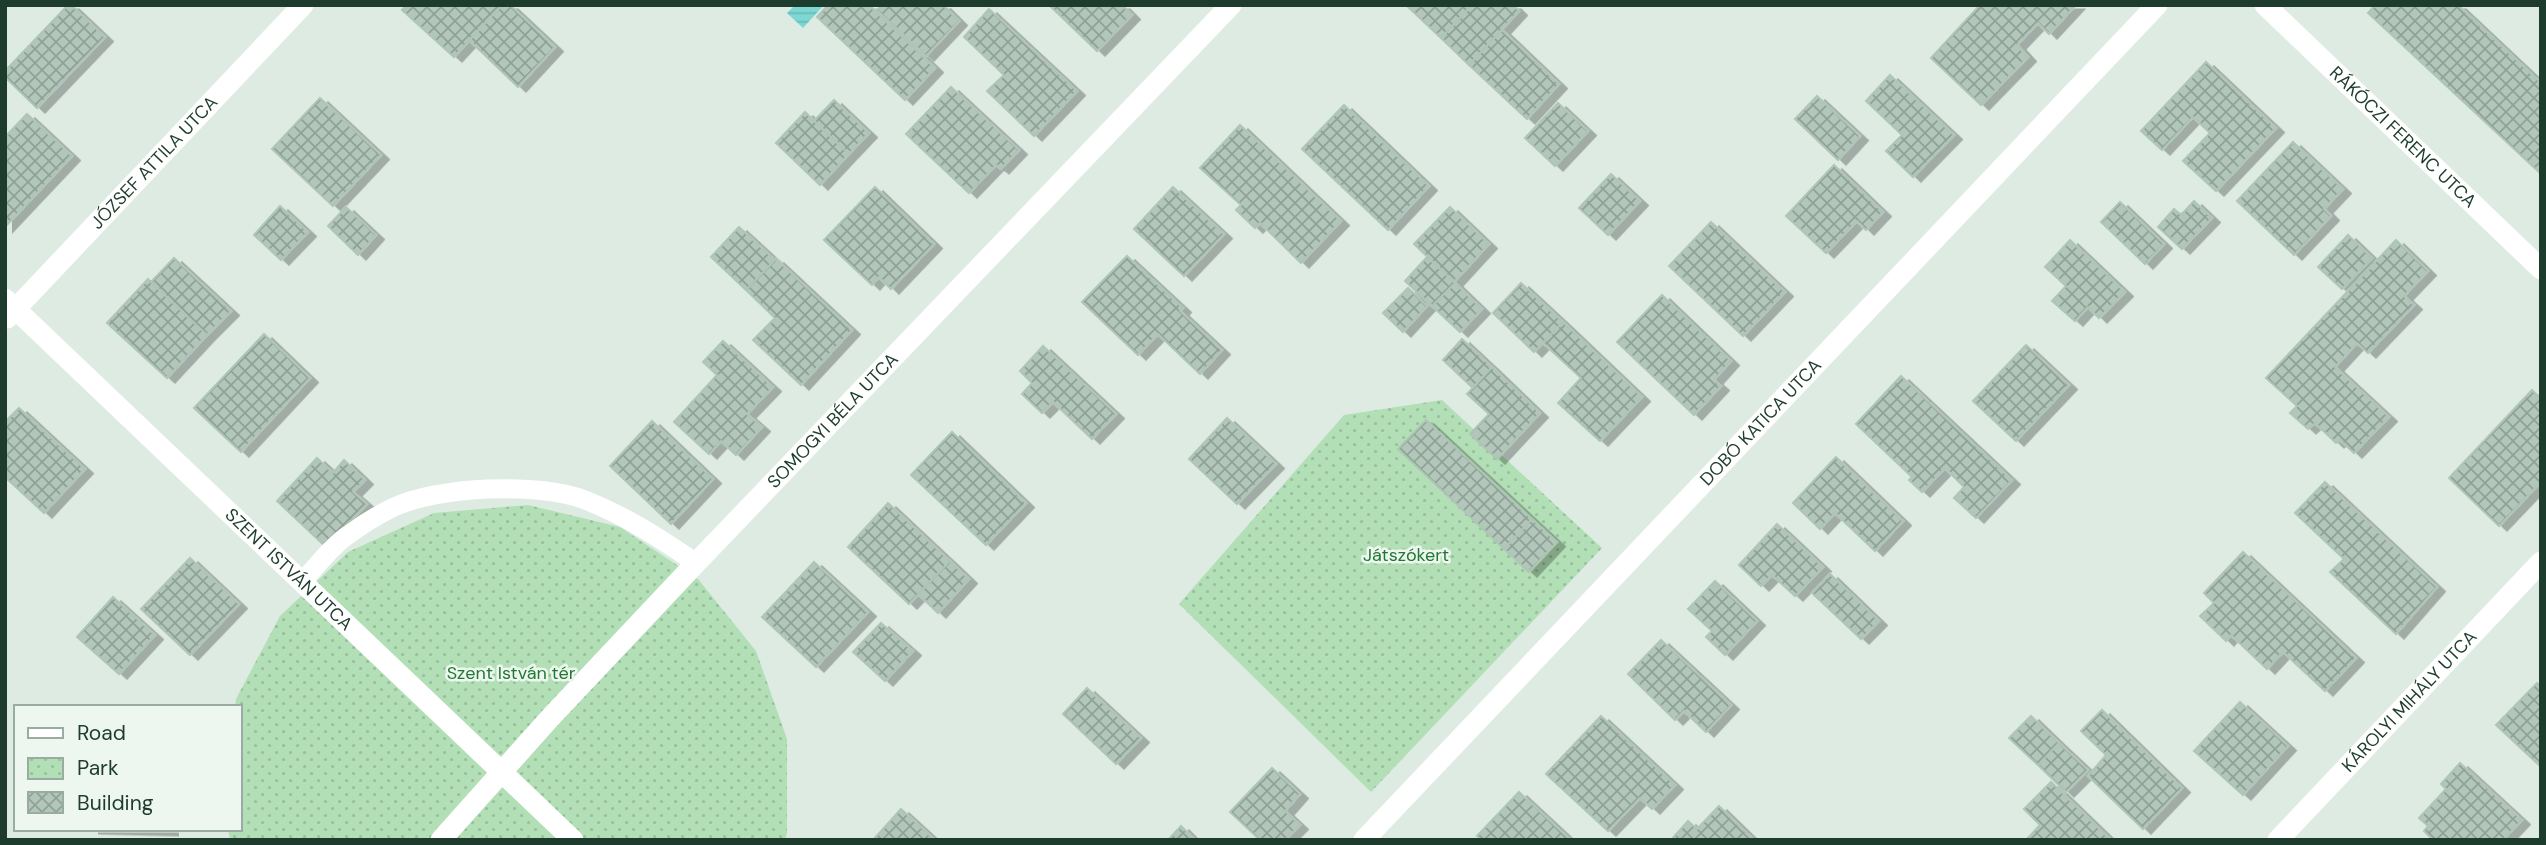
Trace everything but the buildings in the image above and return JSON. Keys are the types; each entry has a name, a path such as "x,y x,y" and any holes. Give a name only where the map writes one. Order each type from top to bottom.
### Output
{"street":[{"name":"JÓZSEF ATTILA UTCA","path":"9,309 303,5"},
{"name":"SOMOGYI BÉLA UTCA","path":"441,840 696,563 1231,5"},
{"name":"DOBÓ KATICA UTCA","path":"1364,840 2157,5"},
{"name":"RÁKÓCZI FERENC UTCA","path":"2265,5 2541,269"},
{"name":"SZENT ISTVÁN UTCA","path":"9,309 573,840"},
{"name":"KÁROLYI MIHÁLY UTCA","path":"2278,840 2541,562"}],"lane":[{"path":"302,582 348,535 393,508 436,496 493,489 543,491 583,499 619,514 696,563"}],"green space":[{"name":"Játszókert","path":"1442,400 1602,548 1371,792 1179,604 1344,415"},
{"name":"Szent István tér","path":"528,505 620,527 698,579 756,651 787,739 785,840 230,840 228,831 242,831 242,705 235,705 236,699 280,616 348,552 434,513"}],"water":[{"path":"795,5 824,5 803,28 787,13"}]}
